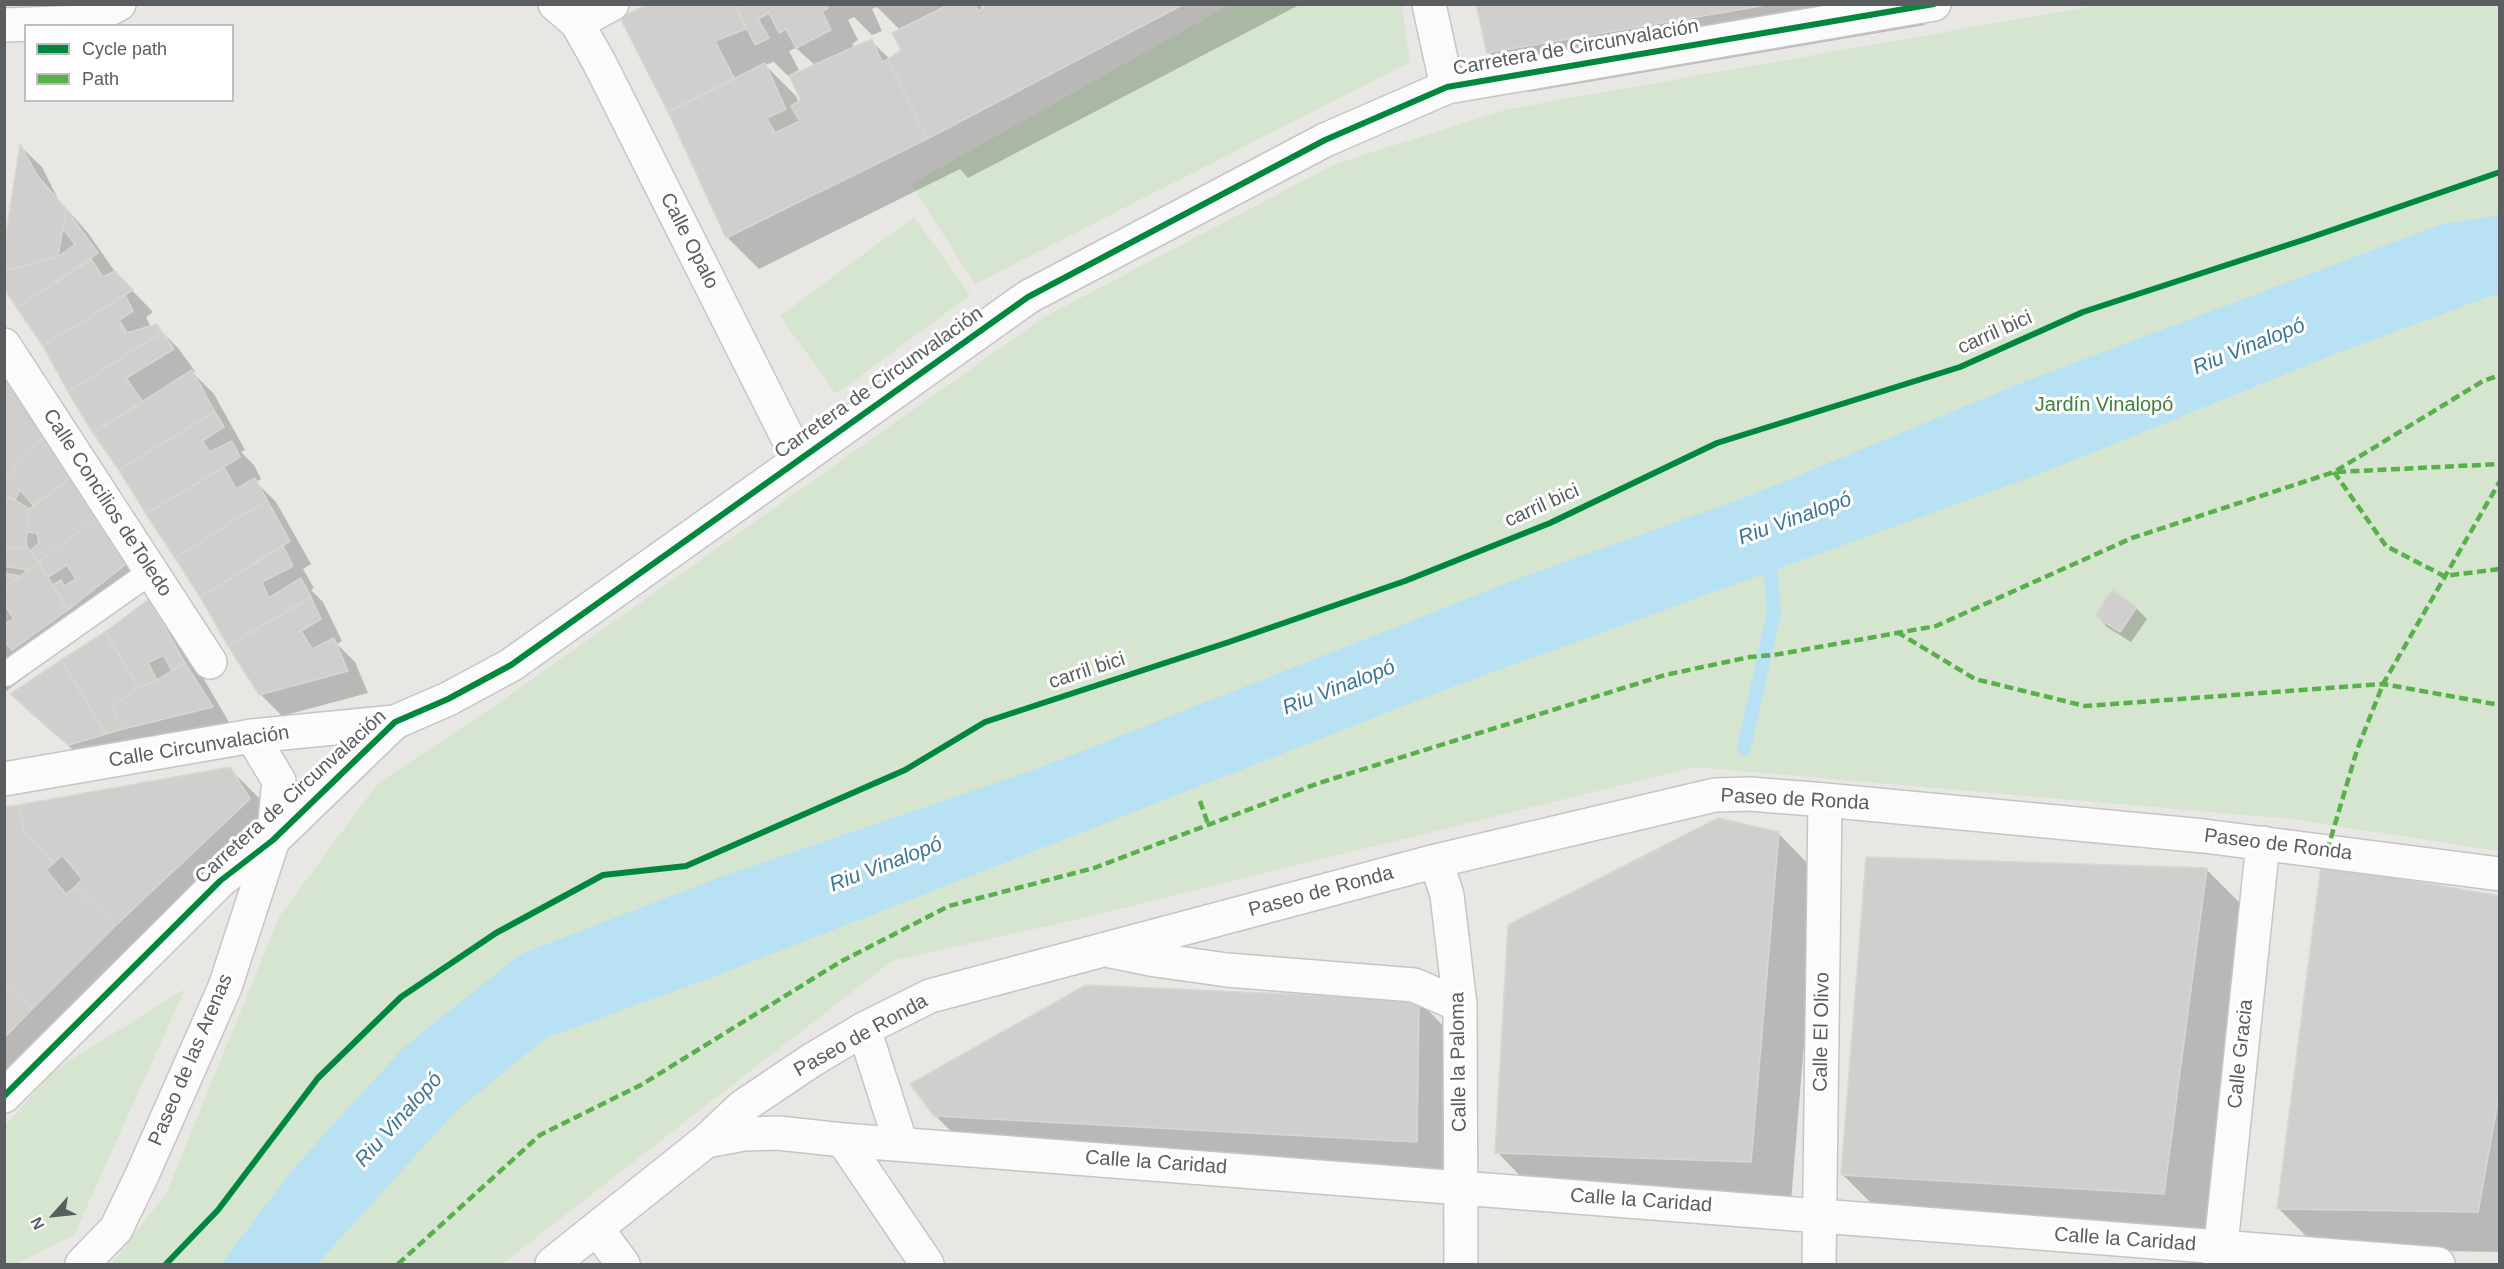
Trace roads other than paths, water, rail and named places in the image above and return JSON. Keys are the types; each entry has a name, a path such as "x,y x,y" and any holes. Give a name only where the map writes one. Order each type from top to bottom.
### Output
{"street":[{"path":"31,24 85,22 119,4"},
{"path":"566,14 612,4"},
{"path":"1429,4 1447,87"},
{"name":"Carretera de Circunvalación","path":"4,1096 220,881 273,840 395,722 448,699 511,665 1028,297 1325,140 1447,87 1932,5"},
{"name":"Calle Opalo","path":"566,14 799,460"},
{"path":"4,25 24,24"},
{"name":"Calle Concilios deToledo","path":"4,345 210,662"},
{"name":"Calle Circunvalación","path":"4,779 252,736 395,722"},
{"name":"Paseo de las Arenas","path":"82,1264 116,1229 142,1175 225,987 273,840 279,781 252,736"},
{"name":"Paseo de Ronda","path":"552,1264 706,1142 742,1107 812,1060 864,1029 930,996 1436,861 1714,795 1750,794 1825,800 2263,843 2499,874"},
{"name":"Calle El Olivo","path":"1820,1264 1825,800"},
{"name":"Calle Gracia","path":"2220,1256 2263,843"},
{"name":"Calle la Paloma","path":"1436,861 1447,896 1460,1005 1461,1264"},
{"name":"Paseo de Ronda","path":"1105,949 1156,960 1227,970 1414,985 1460,1005"},
{"path":"864,1029 902,1144"},
{"name":"Paseo de Ronda","path":"706,1142 744,1134 778,1133 843,1140"},
{"path":"843,1140 927,1264"},
{"name":"Calle la Caridad","path":"843,1140 1820,1216 2220,1256 2438,1264"},
{"path":"597,1229 623,1264"}],"lane":[{"path":"6,674 152,571"}],"water":[{"name":"Riu Vinalopó","path":"2499,215 2499,293 2338,353 2042,473 1455,686 721,974 546,1038 456,1111 317,1264 221,1264 294,1168 403,1048 521,954 720,877 1031,771 1520,578 1754,494 2021,383 2439,225"}],"waterway":[{"name":"Riu Vinalopó","path":"1744,748 1774,612 1769,553"}],"park label":[{"name":"Jardín Vinalopó","path":"2104,405"}]}
